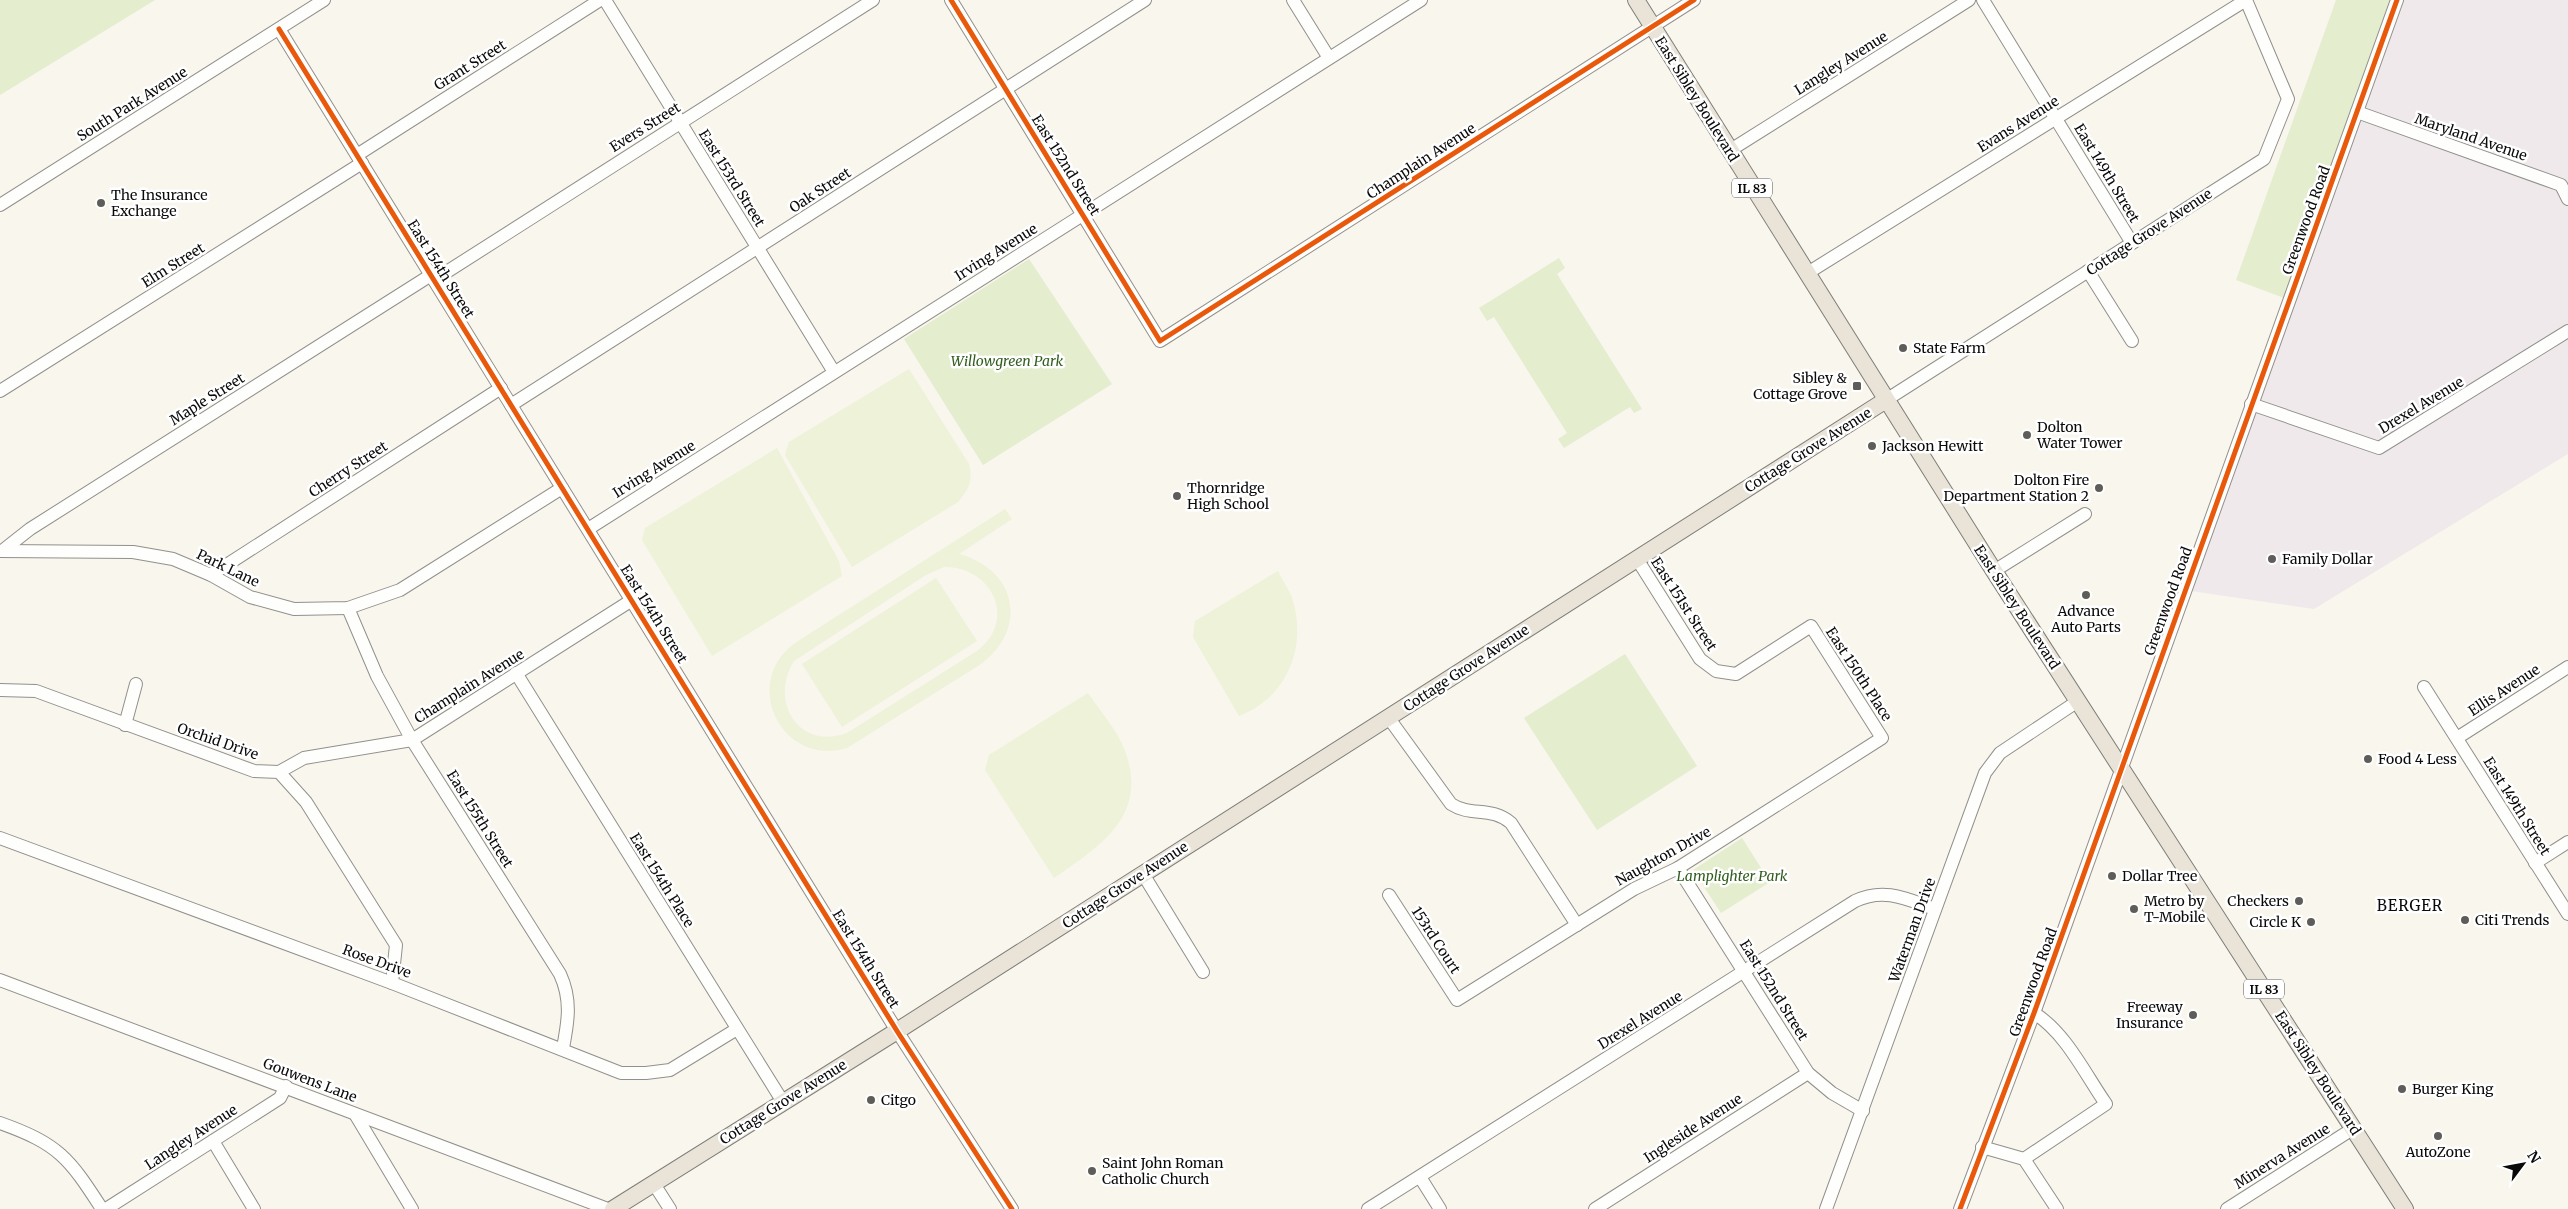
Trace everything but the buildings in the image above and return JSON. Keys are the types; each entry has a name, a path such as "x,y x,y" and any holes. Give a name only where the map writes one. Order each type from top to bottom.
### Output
{"main road":[{"name":"East Sibley Boulevard","path":"1636,0 1806,274 1994,571 2405,1209"},
{"name":"Cottage Grove Avenue","path":"613,1209 898,1031 1886,400"}],"street":[{"name":"South Park Avenue","path":"0,204 324,0"},
{"name":"Grant Street","path":"359,159 600,0"},
{"name":"East 153rd Street","path":"605,0 834,372"},
{"name":"Evers Street","path":"432,277 680,123 873,0"},
{"name":"East 152nd Street","path":"951,0 1160,341"},
{"name":"Oak Street","path":"511,405 1145,0"},
{"path":"1293,0 1329,58"},
{"name":"Irving Avenue","path":"588,528 1421,0"},
{"name":"Champlain Avenue","path":"1160,341 1694,0"},
{"name":"Langley Avenue","path":"1729,151 1969,0"},
{"name":"East 149th Street","path":"1983,0 2132,243"},
{"name":"Evans Avenue","path":"1806,274 2246,0"},
{"name":"Cottage Grove Avenue","path":"1886,400 2264,159 2288,99 2246,0"},
{"name":"Greenwood Road","path":"1960,1209 2034,1013 2397,0"},
{"name":"East 154th Street","path":"279,29 898,1031 1012,1209"},
{"name":"Maryland Avenue","path":"2356,112 2561,184 2568,199"},
{"name":"Elm Street","path":"0,391 359,159"},
{"path":"2088,271 2132,341"},
{"name":"Maple Street","path":"1,551 30,529 432,277"},
{"name":"Drexel Avenue","path":"2251,404 2379,448 2568,332"},
{"name":"Cherry Street","path":"211,575 501,388"},
{"name":"Park Lane","path":"1,551 133,552 173,559 211,575 250,597 294,609 348,608 400,590 562,488"},
{"path":"1994,571 2085,514"},
{"name":"East 151st Street","path":"1637,559 1700,659 1716,671 1736,674 1811,626"},
{"name":"Champlain Avenue","path":"279,772 304,758 412,740 632,600"},
{"name":"East 155th Street","path":"348,608 377,676 412,740 560,974 569,1001 563,1048"},
{"name":"East 150th Place","path":"1811,626 1882,738"},
{"name":"Ellis Avenue","path":"2457,738 2568,667"},
{"name":"East 154th Place","path":"516,673 783,1102"},
{"path":"125,725 136,684"},
{"name":"East 149th Street","path":"2424,687 2568,914"},
{"name":"Orchid Drive","path":"0,690 36,691 254,771 279,772"},
{"name":"Waterman Drive","path":"1826,1209 1985,773 2000,753 2078,701"},
{"path":"1388,717 1451,804 1460,810 1491,812 1502,816 1510,822 1577,925"},
{"name":"Naughton Drive","path":"1457,1000 1634,889 1678,868 1882,738"},
{"path":"279,772 306,802 396,945 392,983"},
{"name":"Rose Drive","path":"0,838 392,983 563,1048 621,1073 646,1073 670,1070 738,1029"},
{"path":"2535,863 2568,842"},
{"name":"East 152nd Street","path":"1678,868 1808,1073 1832,1093 1863,1111"},
{"path":"1143,874 1202,972"},
{"name":"Drexel Avenue","path":"1368,1209 1867,896 1893,894 1935,909"},
{"name":"153rd Court","path":"1389,895 1457,1000"},
{"name":"Gouwens Lane","path":"0,980 286,1086 355,1114 608,1209"},
{"path":"2024,1159 2106,1104 2062,1038 2048,1021 2034,1013"},
{"name":"Ingleside Avenue","path":"1595,1209 1808,1073"},
{"name":"Langley Avenue","path":"106,1209 280,1098 286,1086"},
{"path":"355,1114 412,1209"},
{"path":"0,1123 31,1134 58,1150 78,1172 102,1209"},
{"name":"Minerva Avenue","path":"2227,1209 2354,1128"},
{"path":"212,1141 254,1209"},
{"path":"1982,1147 2024,1159 2057,1209"},
{"path":"1420,1177 1440,1209"},
{"path":"654,1184 670,1209"}],"shaded area":[{"path":"2398,0 2568,0 2568,454 2314,609 2184,590"}],"green space":[{"path":"0,0 155,0 0,95"},
{"path":"2336,0 2396,0 2289,300 2236,280"},
{"path":"1559,258 1565,268 1557,274 1642,409 1634,413 1630,407 1564,448 1558,439 1567,433 1494,317 1487,321 1479,308"},
{"name":"Willowgreen Park","path":"1029,259 1112,384 983,465 904,339"},
{"path":"909,369 969,464 971,476 969,484 958,502 852,567 785,455 789,442"},
{"path":"777,448 839,561 842,576 712,656 642,540 645,528"},
{"path":"1005,509 1012,519 959,554 978,562 993,572 1004,586 1009,601 1010,617 1006,634 996,650 981,664 847,748 824,751 804,746 787,734 776,718 770,699 771,679 779,660 795,643","holes":["944,567 961,569 975,575 986,585 994,597 997,611 996,625 989,638 977,651 847,733 830,737 815,735 802,729 793,719 787,706 785,692 787,676 794,661 926,575"]},
{"path":"1278,571 1291,595 1296,616 1295,652 1290,668 1270,697 1256,708 1239,716 1193,637 1195,621"},
{"path":"936,578 977,641 842,727 802,664"},
{"path":"1625,654 1697,766 1597,830 1524,718"},
{"path":"1088,693 1113,729 1125,751 1131,774 1130,794 1125,811 1116,827 1088,854 1054,878 985,770 989,755"},
{"name":"Lamplighter Park","path":"1742,838 1770,882 1721,913 1693,870"}],"cycle path":[{"path":"951,0 1160,341 1694,0"},
{"path":"1960,1209 2034,1013 2397,0"},
{"path":"279,29 897,1031 1012,1209"}],"place":[{"name":"The Insurance Exchange","path":"101,203"},
{"name":"State Farm","path":"1903,348"},
{"name":"Sibley & Cottage Grove","path":"1857,386"},
{"name":"Dolton Water Tower","path":"2027,435"},
{"name":"Jackson Hewitt","path":"1872,446"},
{"name":"Dolton Fire Department Station 2","path":"2099,488"},
{"name":"Thornridge High School","path":"1177,496"},
{"name":"Family Dollar","path":"2272,559"},
{"name":"Advance Auto Parts","path":"2086,595"},
{"name":"Food 4 Less","path":"2368,759"},
{"name":"Dollar Tree","path":"2112,876"},
{"name":"Checkers","path":"2299,901"},
{"name":"Metro by T-Mobile","path":"2134,909"},
{"name":"Citi Trends","path":"2465,920"},
{"name":"Circle K","path":"2311,922"},
{"name":"Freeway Insurance","path":"2193,1015"},
{"name":"Burger King","path":"2402,1089"},
{"name":"Citgo","path":"871,1100"},
{"name":"AutoZone","path":"2438,1136"},
{"name":"Saint John Roman Catholic Church","path":"1092,1171"}],"district":[{"name":"BERGER","path":"2410,905"}]}
